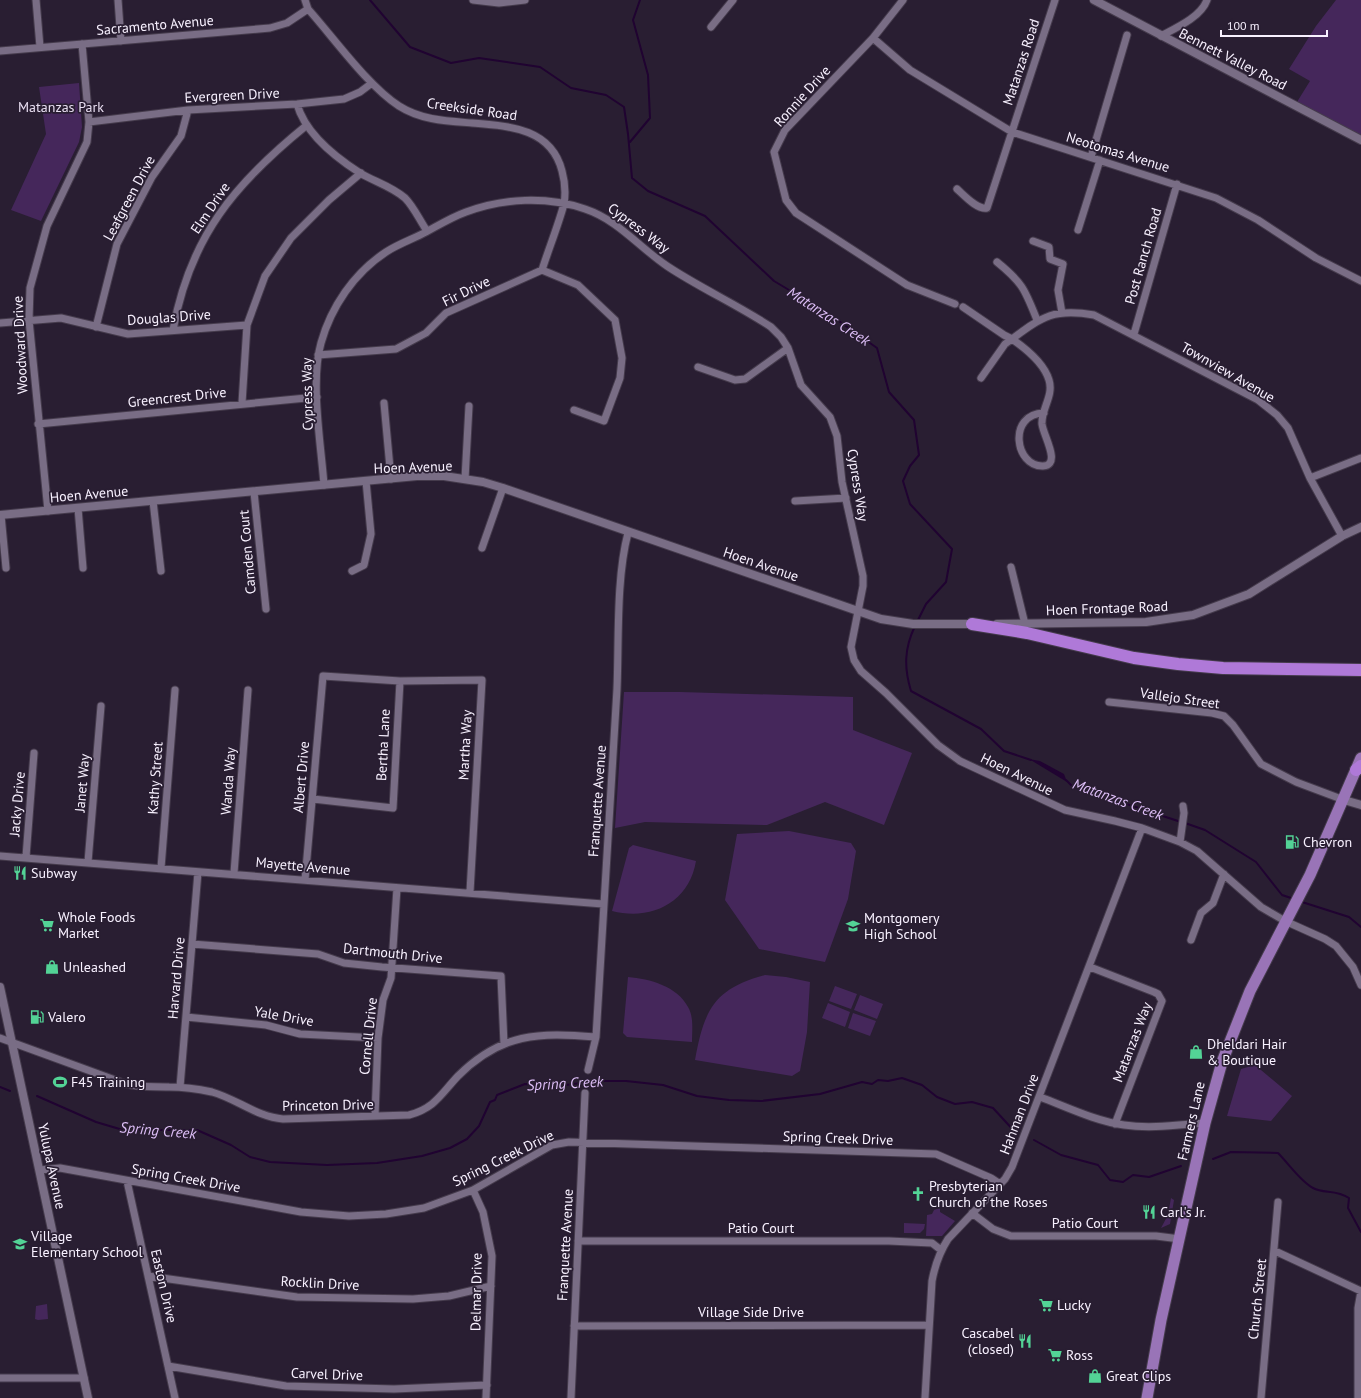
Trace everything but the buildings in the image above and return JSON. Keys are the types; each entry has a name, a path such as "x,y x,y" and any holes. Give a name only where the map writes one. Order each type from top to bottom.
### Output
{"highway":[{"path":"972,624 1027,633 1134,658 1178,664 1223,668 1361,670"}],"main road":[{"name":"Farmers Lane","path":"1147,1398 1161,1320 1205,1123 1222,1062 1239,1015 1264,962 1294,906 1359,768 1361,758"}],"street":[{"path":"36,0 40,47"},
{"path":"118,0 121,41"},
{"name":"Creekside Road","path":"304,0 308,10 372,83 399,106 418,115 436,120 515,127 530,132 544,141 556,154 566,185 564,203 542,270"},
{"path":"473,0 499,3 525,0"},
{"path":"711,27 733,0"},
{"name":"Ronnie Drive","path":"903,0 873,38 785,130 774,152 786,200 796,213 907,285 956,304"},
{"name":"Matanzas Road","path":"957,189 975,205 983,209 987,208 1055,0"},
{"name":"Bennett Valley Road","path":"1094,0 1361,140"},
{"path":"1161,36 1186,22 1205,6 1207,0"},
{"name":"Sacramento Avenue","path":"0,51 270,28 287,23 308,10"},
{"path":"1092,157 1127,35"},
{"name":"Neotomas Avenue","path":"873,38 910,70 1012,132 1177,184 1216,198 1237,208 1316,258 1361,281"},
{"name":"Woodward Drive","path":"48,511 38,424 29,320 30,288 38,256 55,207 83,151 88,133 89,122 82,44"},
{"name":"Evergreen Drive","path":"89,122 188,110 297,104 344,99 360,92 372,83"},
{"path":"297,104 300,116 307,126 334,154 361,173 383,183 406,199 427,231"},
{"name":"Leafgreen Drive","path":"96,327 117,244 152,177 181,136 188,110"},
{"name":"Elm Drive","path":"173,330 177,307 186,278 212,226 242,184 272,154 307,126"},
{"path":"1078,230 1100,160"},
{"path":"242,404 247,324 265,276 290,238 329,200 361,173"},
{"name":"Post Ranch Road","path":"1134,334 1177,184"},
{"name":"Cypress Way","path":"324,485 316,366 318,355 331,316 338,302 357,278 371,263 388,251 464,212 490,204 519,200 564,203 586,209 615,223 666,265 771,327 788,348 801,385 826,411 836,430 846,498 863,576 863,586 858,611"},
{"path":"1033,240 1049,246 1050,259 1063,264 1058,290 1062,313"},
{"path":"997,262 1018,280 1026,291 1037,320"},
{"path":"542,270 578,285 615,320 622,358 620,378 604,421 574,410"},
{"name":"Fir Drive","path":"318,355 396,349 426,333 446,313 542,270"},
{"path":"963,307 1004,336 1012,339 1023,347 1040,365 1049,380 1048,404 1044,413 1042,424 1052,458 1048,465 1038,466 1030,461 1021,452 1019,441 1021,427 1026,418 1036,413 1044,413"},
{"name":"Townview Avenue","path":"981,378 1005,344 1037,320 1062,313 1078,312 1094,315 1134,334 1258,400 1278,415 1288,428 1310,478 1342,536"},
{"name":"Douglas Drive","path":"0,323 61,318 128,334 247,324"},
{"path":"698,367 735,380 745,379 788,348"},
{"name":"Greencrest Drive","path":"38,424 317,397"},
{"path":"384,403 391,479"},
{"path":"465,479 469,406"},
{"path":"1310,478 1361,458"},
{"name":"Hoen Avenue","path":"0,515 366,481 444,476 465,479 503,488 628,533 858,611 851,647 856,664 943,750 976,769 1059,808 1073,813 1115,820 1180,842 1201,854 1261,907 1285,921 1325,939 1336,946 1353,967 1361,985"},
{"path":"352,571 364,565 371,534 366,481"},
{"path":"482,548 503,488"},
{"name":"Camden Court","path":"254,492 266,609"},
{"path":"795,501 846,498"},
{"path":"153,501 161,571"},
{"path":"78,508 84,568"},
{"path":"0,515 6,568"},
{"name":"Hoen Frontage Road","path":"858,611 899,623 930,625 1146,622 1193,615 1224,604 1258,589 1342,536 1361,527"},
{"name":"Franquette Avenue","path":"588,1070 596,1037 617,690 620,597 625,545 628,533"},
{"path":"1011,567 1026,624"},
{"name":"Albert Drive","path":"305,880 323,676 400,681"},
{"name":"Martha Way","path":"400,681 482,680 470,892"},
{"name":"Bertha Lane","path":"313,799 393,808 400,681"},
{"name":"Kathy Street","path":"161,868 175,690"},
{"name":"Wanda Way","path":"234,873 248,690"},
{"name":"Vallejo Street","path":"1109,702 1212,713 1224,716 1233,725 1261,764 1296,782 1361,805"},
{"name":"Janet Way","path":"88,862 101,706"},
{"name":"Jacky Drive","path":"26,857 34,753"},
{"path":"1180,842 1184,810"},
{"name":"Hahman Drive","path":"925,1398 932,1281 941,1250 972,1213 1000,1184 1012,1167 1019,1153 1142,828"},
{"name":"Mayette Avenue","path":"0,856 198,872 234,873 397,888 470,892 603,904"},
{"name":"Harvard Drive","path":"180,1087 198,872"},
{"path":"1191,940 1201,913 1213,903 1224,874"},
{"name":"Cornell Drive","path":"375,1116 378,1038 383,1000 391,978 397,888"},
{"name":"Dartmouth Drive","path":"192,944 318,954 344,963 391,968 502,976 504,1044"},
{"name":"Matanzas Way","path":"1090,967 1154,992 1158,994 1162,1001 1115,1124"},
{"name":"Yulupa Avenue","path":"0,987 88,1398"},
{"name":"Yale Drive","path":"186,1017 266,1025 300,1034 378,1038"},
{"name":"Princeton Drive","path":"0,1038 126,1084 145,1087 180,1087 221,1095 265,1116 277,1119 409,1115 428,1108 434,1104 458,1076 475,1061 504,1044 527,1037 546,1034 596,1037"},
{"name":"Franquette Avenue","path":"571,1398 582,1143 586,1094"},
{"path":"1040,1097 1115,1124 1139,1126 1205,1123"},
{"name":"Spring Creek Drive","path":"40,1170 60,1168 301,1212 350,1216 386,1214 424,1208 473,1190 552,1145 569,1142 936,1154 991,1178 1000,1184"},
{"name":"Easton Drive","path":"127,1181 175,1398"},
{"name":"Delmar Drive","path":"473,1190 483,1212 492,1256 486,1398"},
{"name":"Church Street","path":"1260,1398 1275,1251 1278,1202"},
{"name":"Patio Court","path":"972,1213 993,1230 1011,1236 1156,1236 1180,1239"},
{"name":"Patio Court","path":"578,1241 889,1241 932,1243 941,1250"},
{"path":"1275,1251 1361,1291 1358,1308 1358,1398"},
{"name":"Rocklin Drive","path":"148,1276 297,1297 413,1299 449,1296 491,1286"},
{"name":"Village Side Drive","path":"574,1326 929,1325"},
{"name":"Carvel Drive","path":"168,1366 286,1386 394,1389 487,1385"},
{"path":"0,1378 84,1378"}],"green space":[{"path":"1336,0 1361,0 1361,136 1297,102 1310,81 1289,69 1316,26"},
{"name":"Matanzas Park","path":"79,83 82,127 79,142 41,221 11,210 46,134 39,87"},
{"path":"624,692 680,692 853,697 853,730 912,753 884,825 825,802 767,825 645,822 615,828"},
{"path":"789,831 851,843 856,851 848,899 825,962 759,949 725,900 737,834"},
{"path":"633,845 696,861 692,876 685,888 677,898 666,906 654,911 641,913 612,911 629,848"},
{"path":"765,975 786,977 810,982 807,1032 800,1071 792,1076 695,1060 702,1028 707,1015 714,1004 722,995 733,987"},
{"path":"628,977 662,985 677,994 683,1000 691,1015 692,1042 627,1037 623,1033"},
{"path":"835,986 857,994 851,1009 829,1001"},
{"path":"860,995 883,1004 877,1019 854,1010"},
{"path":"828,1003 850,1012 845,1027 822,1018"},
{"path":"853,1013 876,1021 870,1036 848,1028"},
{"path":"1255,1065 1292,1096 1271,1121 1227,1116 1241,1069"},
{"path":"1171,1198 1174,1200 1170,1224 1161,1228 1168,1215"},
{"path":"940,1208 940,1212 955,1221 942,1236 926,1236 927,1215 932,1214 934,1210"},
{"path":"904,1223 925,1224 924,1229 920,1233 904,1233"},
{"path":"47,1304 48,1319 35,1319 36,1306"}],"shaded area":[{"path":"1029,759 1040,761 1064,774 1067,782"}],"waterway":[{"name":"Matanzas Creek","path":"370,0 410,47 451,63 479,58 540,67 571,88 606,95 624,107 632,178 648,191 705,216 774,281 829,314 877,348 889,392 914,420 919,455 910,466 903,481 910,504 952,549 946,582 926,604 917,622"},
{"path":"630,142 650,118 648,75 633,20 640,0"},
{"name":"Matanzas Creek","path":"915,626 911,634 906,658 907,674 911,691 981,729 1004,751 1031,760"},
{"name":"Matanzas Creek","path":"1066,780 1072,786 1181,822"},
{"name":"Matanzas Creek","path":"1185,823 1205,830 1256,862 1282,895 1294,899"},
{"name":"Matanzas Creek","path":"1302,902 1349,917 1361,927"},
{"name":"Spring Creek","path":"37,1096 96,1122 123,1130 197,1130 231,1145 250,1157 270,1162 327,1165 377,1163 422,1156 450,1148 467,1139 479,1126 490,1102 495,1100 497,1095 525,1084 566,1085 596,1081 626,1081 663,1085 697,1096 729,1100 761,1101 820,1094 862,1082 872,1084 878,1080 888,1081 902,1078 922,1085 937,1097 955,1104 972,1102 993,1108 1016,1133"},
{"name":"Spring Creek","path":"0,1087 10,1091"},
{"name":"Spring Creek","path":"1034,1140 1061,1155 1098,1165 1110,1180 1123,1182 1133,1175 1149,1177 1181,1166"},
{"name":"Spring Creek","path":"1213,1159 1231,1152 1278,1153 1308,1185 1317,1190 1335,1192 1349,1198 1348,1208 1361,1232"}],"place":[{"name":"Chevron","path":"1292,842"},
{"name":"Subway","path":"20,873"},
{"name":"Whole Foods Market","path":"47,925"},
{"name":"Montgomery High School","path":"853,926"},
{"name":"Unleashed","path":"52,967"},
{"name":"Valero","path":"37,1017"},
{"name":"Dheldari Hair & Boutique","path":"1196,1052"},
{"name":"F45 Training","path":"60,1082"},
{"name":"Presbyterian Church of the Roses","path":"918,1194"},
{"name":"Carl's Jr.","path":"1149,1212"},
{"name":"Village Elementary School","path":"20,1244"},
{"name":"Lucky","path":"1046,1305"},
{"name":"Cascabel (closed)","path":"1025,1341"},
{"name":"Ross","path":"1055,1355"},
{"name":"Great Clips","path":"1095,1376"}]}
